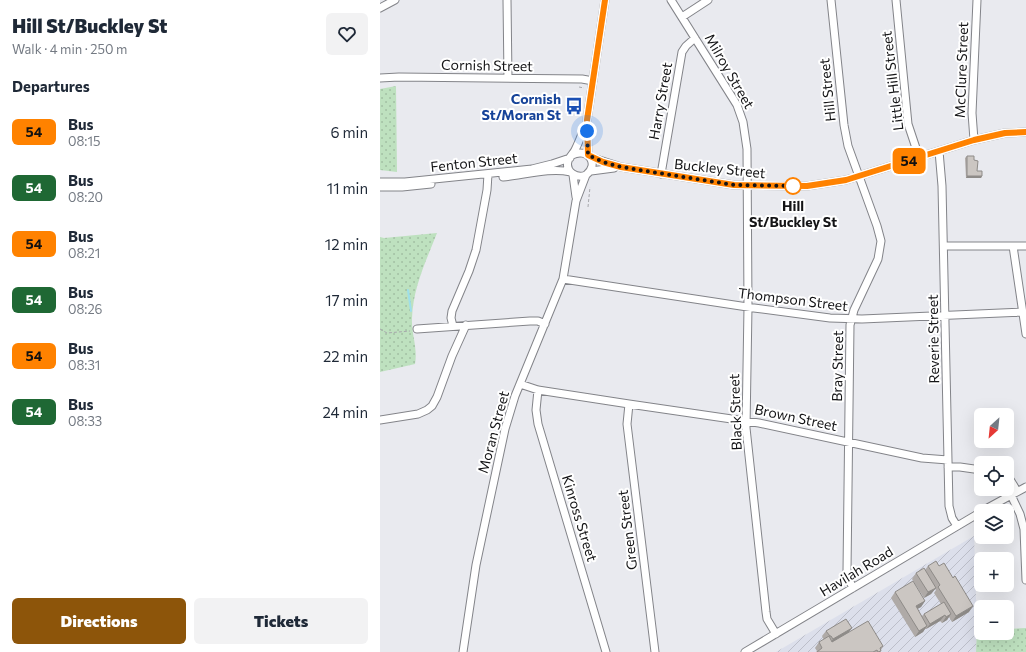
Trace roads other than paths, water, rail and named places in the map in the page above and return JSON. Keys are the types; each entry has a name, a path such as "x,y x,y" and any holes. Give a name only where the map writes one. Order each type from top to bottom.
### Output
{"street":[{"path":"380,8 395,0"},
{"path":"507,0 508,78"},
{"path":"587,120 589,156 592,164 588,173 580,177 572,173 568,165 587,120 605,0"},
{"name":"Milroy Street","path":"671,0 732,96 740,114 746,140 747,186"},
{"path":"682,17 708,0"},
{"name":"Hill Street","path":"831,0 844,125 848,146 858,176"},
{"name":"Little Hill Street","path":"896,0 908,124 919,157"},
{"name":"McClure Street","path":"974,140 972,113 977,0"},
{"name":"Harry Street","path":"661,174 682,52 686,46 696,38"},
{"name":"Cornish Street","path":"380,78 582,79 593,81"},
{"name":"Buckley Street","path":"589,156 621,167 734,185 807,186 834,183 974,140 1005,133 1026,132"},
{"name":"Reverie Street","path":"939,151 942,178 944,246 949,506 952,518 957,526"},
{"path":"571,156 580,152 589,156"},
{"name":"Fenton Street","path":"380,186 407,187 540,168 571,156"},
{"name":"Buckley Street","path":"588,173 604,168 621,167"},
{"name":"Fenton Street","path":"380,182 405,182 560,170 572,173"},
{"name":"Moran Street","path":"572,173 576,201"},
{"name":"Moran Street","path":"463,652 476,565 508,417 563,279 576,201 588,173"},
{"path":"453,326 452,311 469,271 479,237 488,176"},
{"name":"Bray Street","path":"852,588 846,571 851,319 874,268 880,249 877,226 858,176"},
{"name":"Black Street","path":"747,186 748,308 746,420 766,612 767,619 776,634"},
{"path":"944,246 1026,246"},
{"path":"1013,246 1026,334"},
{"name":"Thompson Street","path":"563,279 748,308 810,316 851,319 1022,312"},
{"path":"417,328 530,321 538,321 545,324"},
{"path":"380,420 418,414 432,406 466,325"},
{"name":"Brown Street","path":"520,384 538,390 746,420 974,469"},
{"name":"Kinross Street","path":"538,390 536,410 538,424 606,652"},
{"name":"Green Street","path":"629,404 627,424 655,652"},
{"name":"Havilah Road","path":"1014,493 1026,487"},
{"path":"1014,493 1024,528 1026,580"},
{"name":"Havilah Road","path":"994,504 1009,496"},
{"name":"Havilah Road","path":"745,652 974,516"}],"waterway":[{"path":"408,290 411,311"}],"place":[{"name":"Cornish St/Moran St","path":"574,106"},
{"name":"Hill St/Buckley St","path":"793,186"}]}
